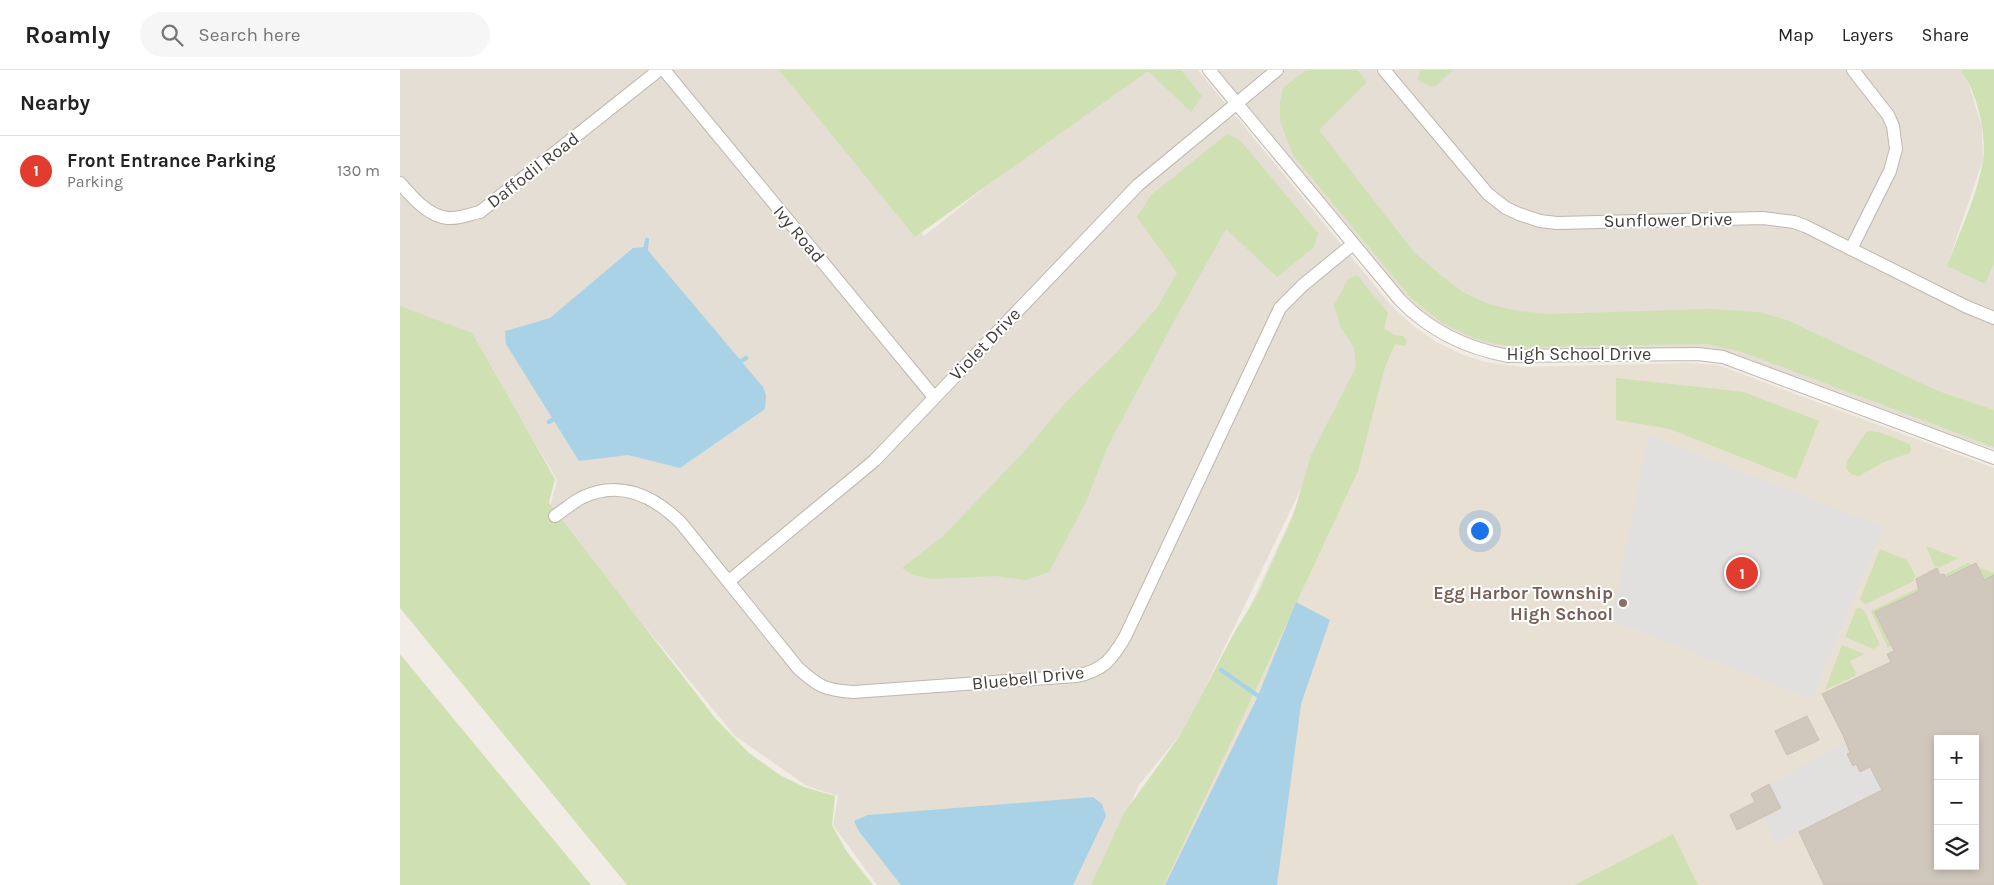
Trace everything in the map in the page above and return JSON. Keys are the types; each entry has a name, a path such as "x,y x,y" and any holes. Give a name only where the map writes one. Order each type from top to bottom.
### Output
{"street":[{"name":"Daffodil Road","path":"400,183 413,198 428,210 448,218 480,212 659,70"},
{"name":"Ivy Road","path":"664,70 934,397"},
{"name":"High School Drive","path":"1210,70 1400,300 1417,317 1439,332 1471,347 1495,354 1519,357 1712,355 1741,363 1994,458"},
{"name":"Violet Drive","path":"729,581 874,461 1138,185 1277,70"},
{"name":"Sunflower Drive","path":"1384,70 1482,188 1506,208 1525,217 1557,223 1763,218 1784,220 1806,226 1965,306 1994,318"},
{"path":"1851,249 1890,171 1896,149 1893,126 1888,115 1853,70"},
{"name":"Bluebell Drive","path":"555,516 584,497 598,492 614,490 631,492 652,500 667,509 729,581 798,668 812,681 825,688 853,692 1076,676 1092,672 1113,657 1125,637 1280,308 1303,284 1353,244"}],"shaded area":[{"path":"400,70 786,70 924,236 1133,70 1198,70 1390,304 1185,729 1139,785 1093,885 877,885 833,825 838,796 807,786 735,736 549,510 557,480 471,336 400,307"},
{"path":"1209,70 1960,70 1967,79 1982,127 1983,160 1947,266 1994,261 1994,449 1848,403 1723,357 1519,357 1428,325"},
{"name":"Egg Harbor Township High School","path":"1390,304 1411,324 1435,341 1461,354 1485,362 1523,367 1689,363 1718,365 1994,468 1994,885 1121,885"},
{"path":"1648,435 1884,527 1811,699 1611,620"},
{"path":"1846,743 1850,753 1847,755 1853,766 1856,764 1860,772 1870,767 1882,790 1776,843 1763,818 1781,808 1769,784"}],"green space":[{"path":"779,70 1181,70 1202,96 1191,112 1148,71 915,237"},
{"path":"1306,70 1357,70 1367,82 1319,130 1414,252 1463,292 1488,304 1518,311 1549,314 1709,309 1759,312 1787,320 1938,391 1994,410 1994,447 1742,352 1707,344 1519,347 1473,338 1441,322 1411,298 1293,155 1280,121 1280,102 1283,88"},
{"path":"1420,70 1453,70 1434,87 1420,82 1418,79"},
{"path":"1960,70 1994,70 1994,263 1985,284 1947,266 1977,188 1984,150 1982,126 1976,101"},
{"path":"1227,134 1239,139 1318,233 1314,247 1277,277 1226,229 1173,323 1107,448 1086,502 1049,572 1026,580 996,576 933,579 913,575 902,568 944,535 1021,455 1067,401 1118,351 1157,308 1177,273 1137,217 1151,195"},
{"path":"1357,275 1388,313 1384,329 1395,335 1403,336 1407,341 1405,346 1395,344 1385,367 1358,471 1164,885 1091,885 1124,813 1181,734 1234,633 1258,594 1293,516 1311,455 1356,367 1354,348 1340,326 1334,305 1348,279"},
{"path":"400,306 472,333 555,479 549,503 715,718 749,753 780,775 804,787 835,796 832,825 847,852 873,885 627,885 400,608"},
{"path":"1616,378 1744,392 1819,421 1796,479 1670,429 1616,420"},
{"path":"1866,432 1882,433 1909,444 1911,447 1910,453 1884,462 1859,476 1851,474 1846,468 1847,461"},
{"path":"1926,546 1957,559 1939,568 1938,566 1935,567"},
{"path":"1880,549 1907,560 1916,577 1913,578 1914,581 1866,604 1860,599"},
{"path":"1968,563 1973,565 1946,578 1944,575"},
{"path":"1978,567 1994,573 1994,580 1984,580"},
{"path":"1918,588 1919,591 1875,612 1891,646 1888,648 1871,611"},
{"path":"1856,609 1864,610 1880,645 1873,649 1845,637"},
{"path":"1842,645 1864,654 1850,661 1856,673 1855,676 1825,690"},
{"path":"400,654 591,885 400,885"},
{"path":"1673,834 1698,885 1575,885"}],"water":[{"path":"645,247 763,387 766,395 765,409 680,468 628,455 579,461 506,344 505,331 550,318 633,248"},
{"path":"1296,602 1330,620 1301,704 1277,885 1165,885 1258,696"},
{"path":"1093,797 1102,804 1106,816 1073,885 901,885 858,830 854,821 868,815"}],"building":[{"path":"1976,563 1984,580 1994,575 1994,885 1824,885 1799,832 1882,790 1870,767 1860,772 1856,764 1853,766 1847,754 1850,753 1843,735 1822,694 1891,662 1887,654 1894,651 1875,612 1919,591 1916,579 1937,568 1940,575 1944,574 1946,578"},
{"path":"1807,716 1819,740 1787,755 1775,731"},
{"path":"1769,784 1781,808 1737,830 1730,815 1755,802 1751,794"}],"waterway":[{"path":"645,252 647,240"},
{"path":"737,364 746,358"},
{"path":"549,422 557,417"},
{"path":"1221,670 1261,698"}],"place":[{"name":"Front Entrance Parking","path":"1742,573"},
{"name":"Egg Harbor Township High School","path":"1623,603"}]}
